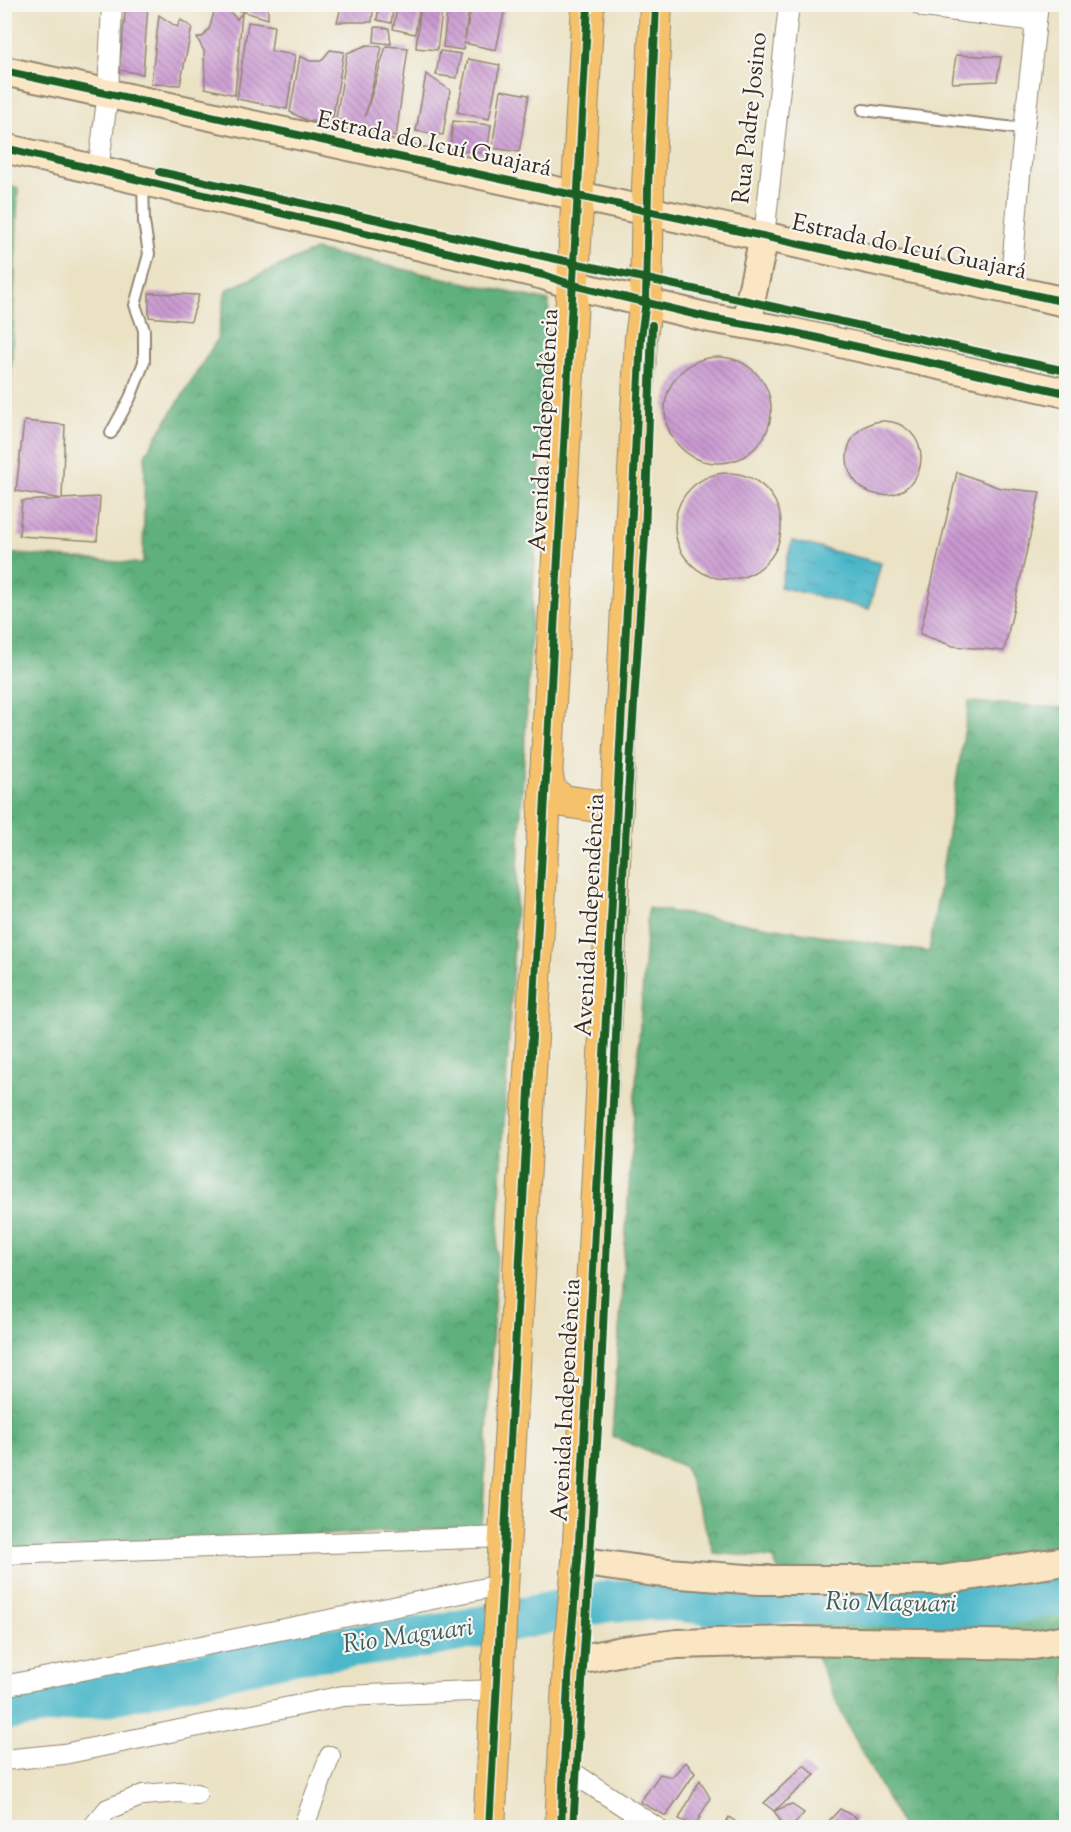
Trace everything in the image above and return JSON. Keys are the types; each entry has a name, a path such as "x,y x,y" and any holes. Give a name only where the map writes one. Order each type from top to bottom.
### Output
{"main road":[{"name":"Avenida Independência","path":"489,1827 588,4"},
{"name":"Avenida Independência","path":"561,1827 570,1657 578,1562 642,331 646,301 656,4"},
{"name":"Estrada do Icuí Guajará","path":"4,71 1066,302"},
{"path":"4,148 544,275 573,285 710,318 750,324 1066,393"},
{"path":"750,324 750,302 764,237"},
{"path":"546,771 550,792 564,801 616,809"},
{"path":"578,1562 655,1572 759,1580 941,1580 1066,1561"},
{"path":"570,1657 677,1644 793,1641 1032,1645 1066,1639"}],"street":[{"path":"98,170 108,93 112,4"},
{"name":"Rua Padre Josino","path":"764,237 789,4"},
{"path":"919,4 924,7 1037,13 1010,291"},
{"path":"4,1554 504,1537"},
{"path":"4,1686 501,1593"},
{"path":"4,1760 64,1754 343,1696 496,1679"},
{"path":"303,1827 330,1756"},
{"path":"564,1767 657,1827"},
{"path":"92,1827 108,1809 143,1795 179,1792 196,1794"}],"lane":[{"path":"863,110 1024,129"},
{"path":"111,433 130,398 144,362 144,330 135,305 149,254 144,222 143,181"}],"green space":[{"path":"4,185 18,188 5,541"},
{"path":"315,250 549,301 482,1527 5,1551 5,553 143,564 145,455 217,340 226,290"},
{"path":"969,702 1066,708 1066,1827 902,1827 843,1716 773,1558 714,1553 685,1467 612,1436 648,908 929,952"}],"water":[{"path":"792,541 881,563 869,609 780,587"}],"building":[{"path":"126,4 148,4 143,74 119,70"},
{"path":"216,4 223,4 237,19 242,13 235,95 205,88 204,51 197,38 204,36 210,27"},
{"path":"240,4 268,8 268,19 238,10"},
{"path":"342,4 374,4 372,22 337,22"},
{"path":"379,4 394,4 391,23 377,20"},
{"path":"398,4 420,7 415,34 393,29"},
{"path":"421,4 443,5 437,50 416,48"},
{"path":"448,4 469,4 465,39 472,4 506,4 496,50 464,43 463,50 443,47"},
{"path":"159,15 177,27 181,20 192,27 180,85 151,84"},
{"path":"248,22 274,26 271,51 295,55 287,109 237,99"},
{"path":"375,27 389,28 391,44 374,42"},
{"path":"367,45 382,47 365,117 386,46 408,48 396,137 336,119 347,53"},
{"path":"330,50 344,52 332,121 308,121 290,112 300,56 310,61 321,61"},
{"path":"440,51 461,54 457,78 436,75"},
{"path":"956,55 1001,57 997,81 952,83"},
{"path":"468,59 500,65 489,119 457,112"},
{"path":"426,74 450,90 443,135 416,131"},
{"path":"501,90 529,95 519,152 492,148"},
{"path":"453,121 491,125 487,154 450,149"},
{"path":"149,293 199,295 191,321 149,317"},
{"path":"718,357 738,361 755,373 767,390 771,410 767,430 755,447 738,459 718,463 698,459 681,447 669,430 665,410 669,390 681,373 698,361"},
{"path":"24,421 65,425 62,499 16,491"},
{"path":"884,421 898,424 910,432 918,444 921,458 918,472 910,484 898,492 884,495 870,492 858,484 850,472 847,458 850,444 858,432 870,424"},
{"path":"957,472 1000,488 1040,492 1004,651 953,646 920,634"},
{"path":"728,473 748,477 765,489 777,506 781,526 777,546 765,563 748,575 728,579 708,575 691,563 679,546 675,526 679,506 691,489 708,477"},
{"path":"100,497 97,541 19,536 22,501"},
{"path":"686,1762 695,1773 666,1816 640,1802 660,1774 672,1777"},
{"path":"804,1765 815,1775 774,1811 764,1803"},
{"path":"700,1780 710,1798 695,1826 679,1819"},
{"path":"791,1804 804,1813 792,1827 788,1827 783,1825 774,1811"},
{"path":"840,1809 857,1818 848,1827 823,1827"},
{"path":"729,1817 743,1827 723,1827"}],"waterway":[{"name":"Rio Maguari","path":"4,1710 103,1696 297,1652 438,1635 609,1601 663,1599 722,1605 790,1602 947,1608 1004,1604 1066,1593"}],"cycle path":[{"path":"489,1828 588,4"},
{"path":"561,1828 569,1662 578,1561 641,337 646,301 648,188 656,4"},
{"path":"4,71 1066,302"},
{"path":"4,148 544,275 573,285 710,318 786,331 1066,393"},
{"path":"160,172 1066,371"},
{"path":"573,1828 600,1395 624,856 645,536 652,325"}]}
